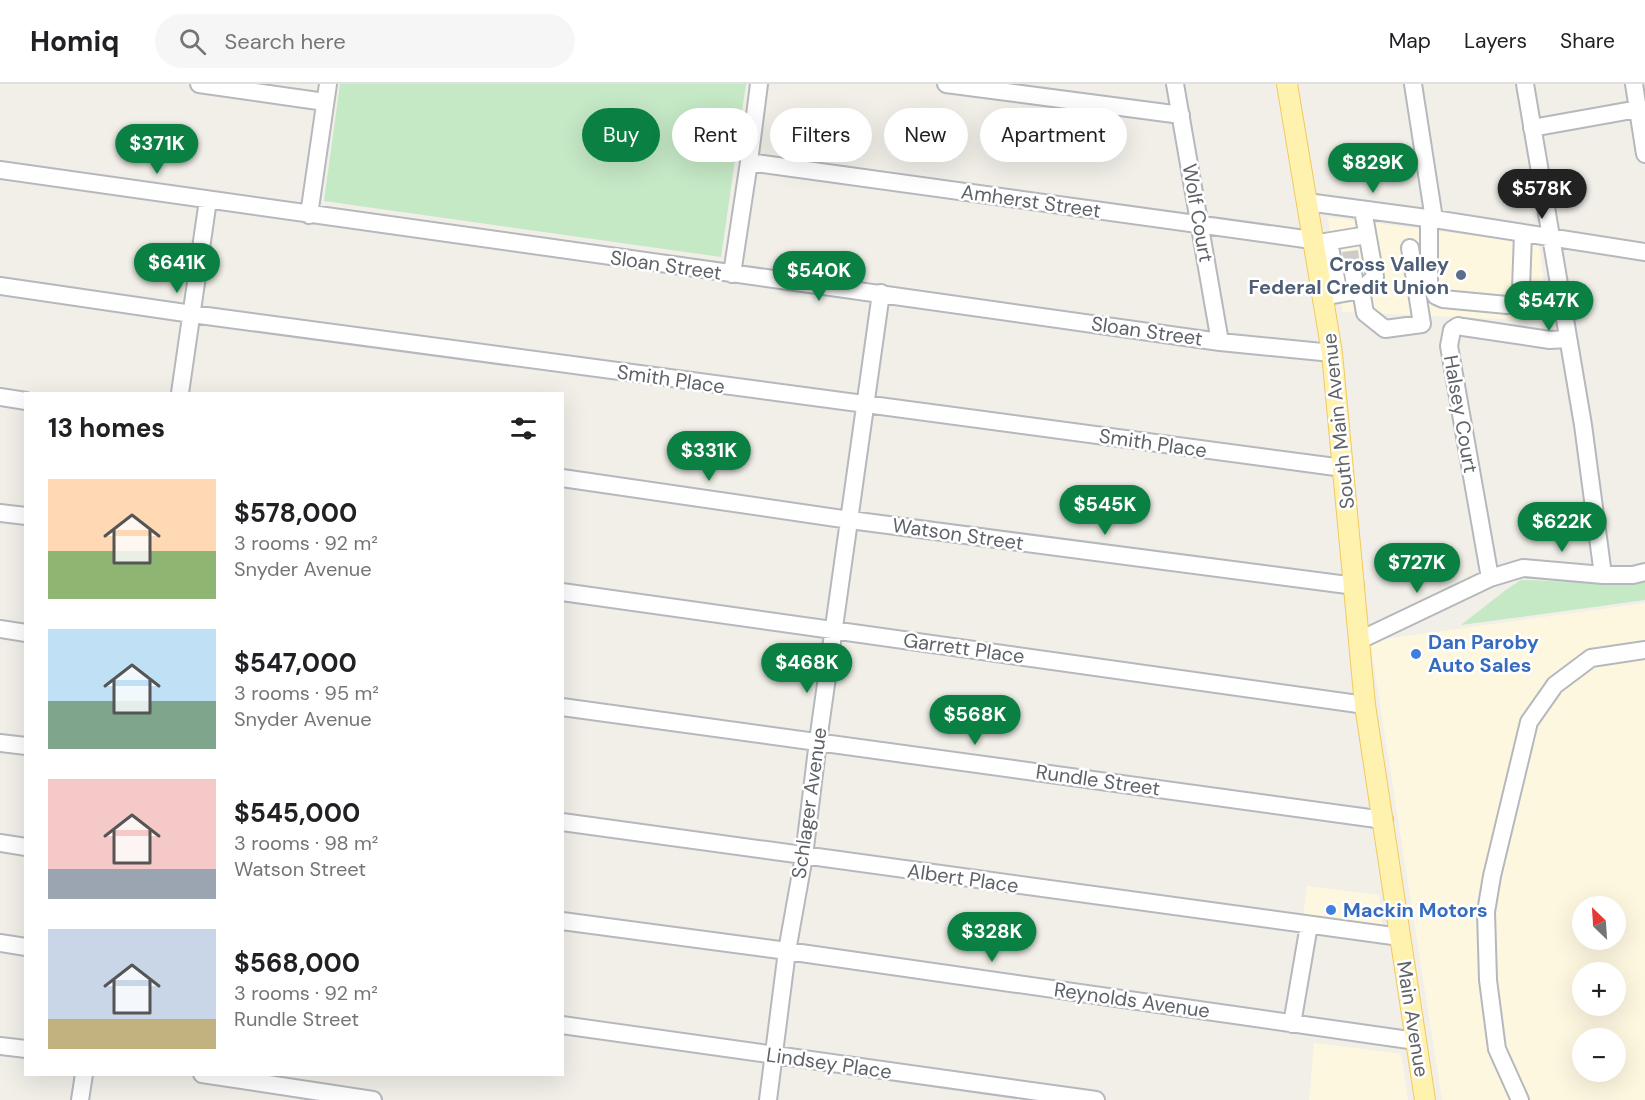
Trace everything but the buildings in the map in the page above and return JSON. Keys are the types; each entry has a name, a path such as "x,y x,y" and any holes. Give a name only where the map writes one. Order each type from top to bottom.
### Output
{"main road":[{"name":"South Main Avenue","path":"1287,84 1307,202 1330,295 1332,353 1365,705 1400,937"},
{"name":"Main Avenue","path":"1400,937 1425,1100"}],"street":[{"path":"200,84 325,102"},
{"path":"309,215 328,84"},
{"path":"756,108 759,84"},
{"path":"946,84 1181,115"},
{"name":"Wolf Court","path":"1175,84 1220,342"},
{"path":"1413,84 1432,219 1430,284 1436,296 1443,299 1507,305 1519,300 1523,234"},
{"path":"1525,84 1583,425 1603,575"},
{"path":"1634,84 1645,154"},
{"path":"1532,128 1638,109"},
{"path":"732,274 749,162"},
{"name":"Amherst Street","path":"749,162 1318,242 1349,245 1367,236"},
{"name":"Sloan Street","path":"0,170 1220,342 1332,353"},
{"path":"180,392 208,200"},
{"path":"1307,202 1645,252"},
{"path":"1330,295 1359,291 1375,277 1363,210"},
{"path":"1353,273 1365,313 1385,329 1422,324 1410,248"},
{"name":"Smith Place","path":"0,286 192,314 1343,468"},
{"name":"Schlager Avenue","path":"768,1100 787,951 804,856 833,630 881,293"},
{"name":"Halsey Court","path":"1490,578 1449,346 1452,330 1458,326 1551,340 1568,339"},
{"path":"0,397 24,401"},
{"name":"Watson Street","path":"564,478 1355,586"},
{"path":"0,513 24,516"},
{"path":"1360,640 1490,578 1523,568 1603,575 1634,575 1645,572"},
{"name":"Garrett Place","path":"564,592 1365,705"},
{"path":"0,629 24,633"},
{"path":"1520,1100 1497,1049 1488,980 1486,912 1492,876 1529,723 1555,685 1591,658 1645,650"},
{"name":"Rundle Street","path":"564,707 1384,820"},
{"path":"0,743 24,746"},
{"name":"Albert Place","path":"564,822 1400,937"},
{"path":"0,843 24,847"},
{"name":"Reynolds Avenue","path":"564,921 1416,1041"},
{"path":"1292,1024 1309,925"},
{"path":"0,943 24,947"},
{"name":"Lindsey Place","path":"564,1025 1096,1100"},
{"path":"0,1046 24,1049"},
{"path":"80,1100 84,1076"},
{"path":"215,1076 373,1100"}],"shaded area":[{"path":"1328,217 1539,244 1549,321 1342,312"},
{"path":"1645,603 1645,1100 1442,1100 1370,641"},
{"path":"1307,886 1379,895 1383,930 1303,916"},
{"path":"1314,1043 1401,1054 1408,1100 1309,1100"}],"green space":[{"path":"340,84 746,84 743,108 672,108 672,162 735,162 721,257 324,201"},
{"path":"1521,580 1631,584 1645,582 1645,600 1461,625"}],"tunnel":[{"path":"1350,251 1353,273"}],"place":[{"name":"Cross Valley Federal Credit Union","path":"1461,275"},
{"name":"Dan Paroby Auto Sales","path":"1416,654"},
{"name":"Mackin Motors","path":"1331,910"}]}
